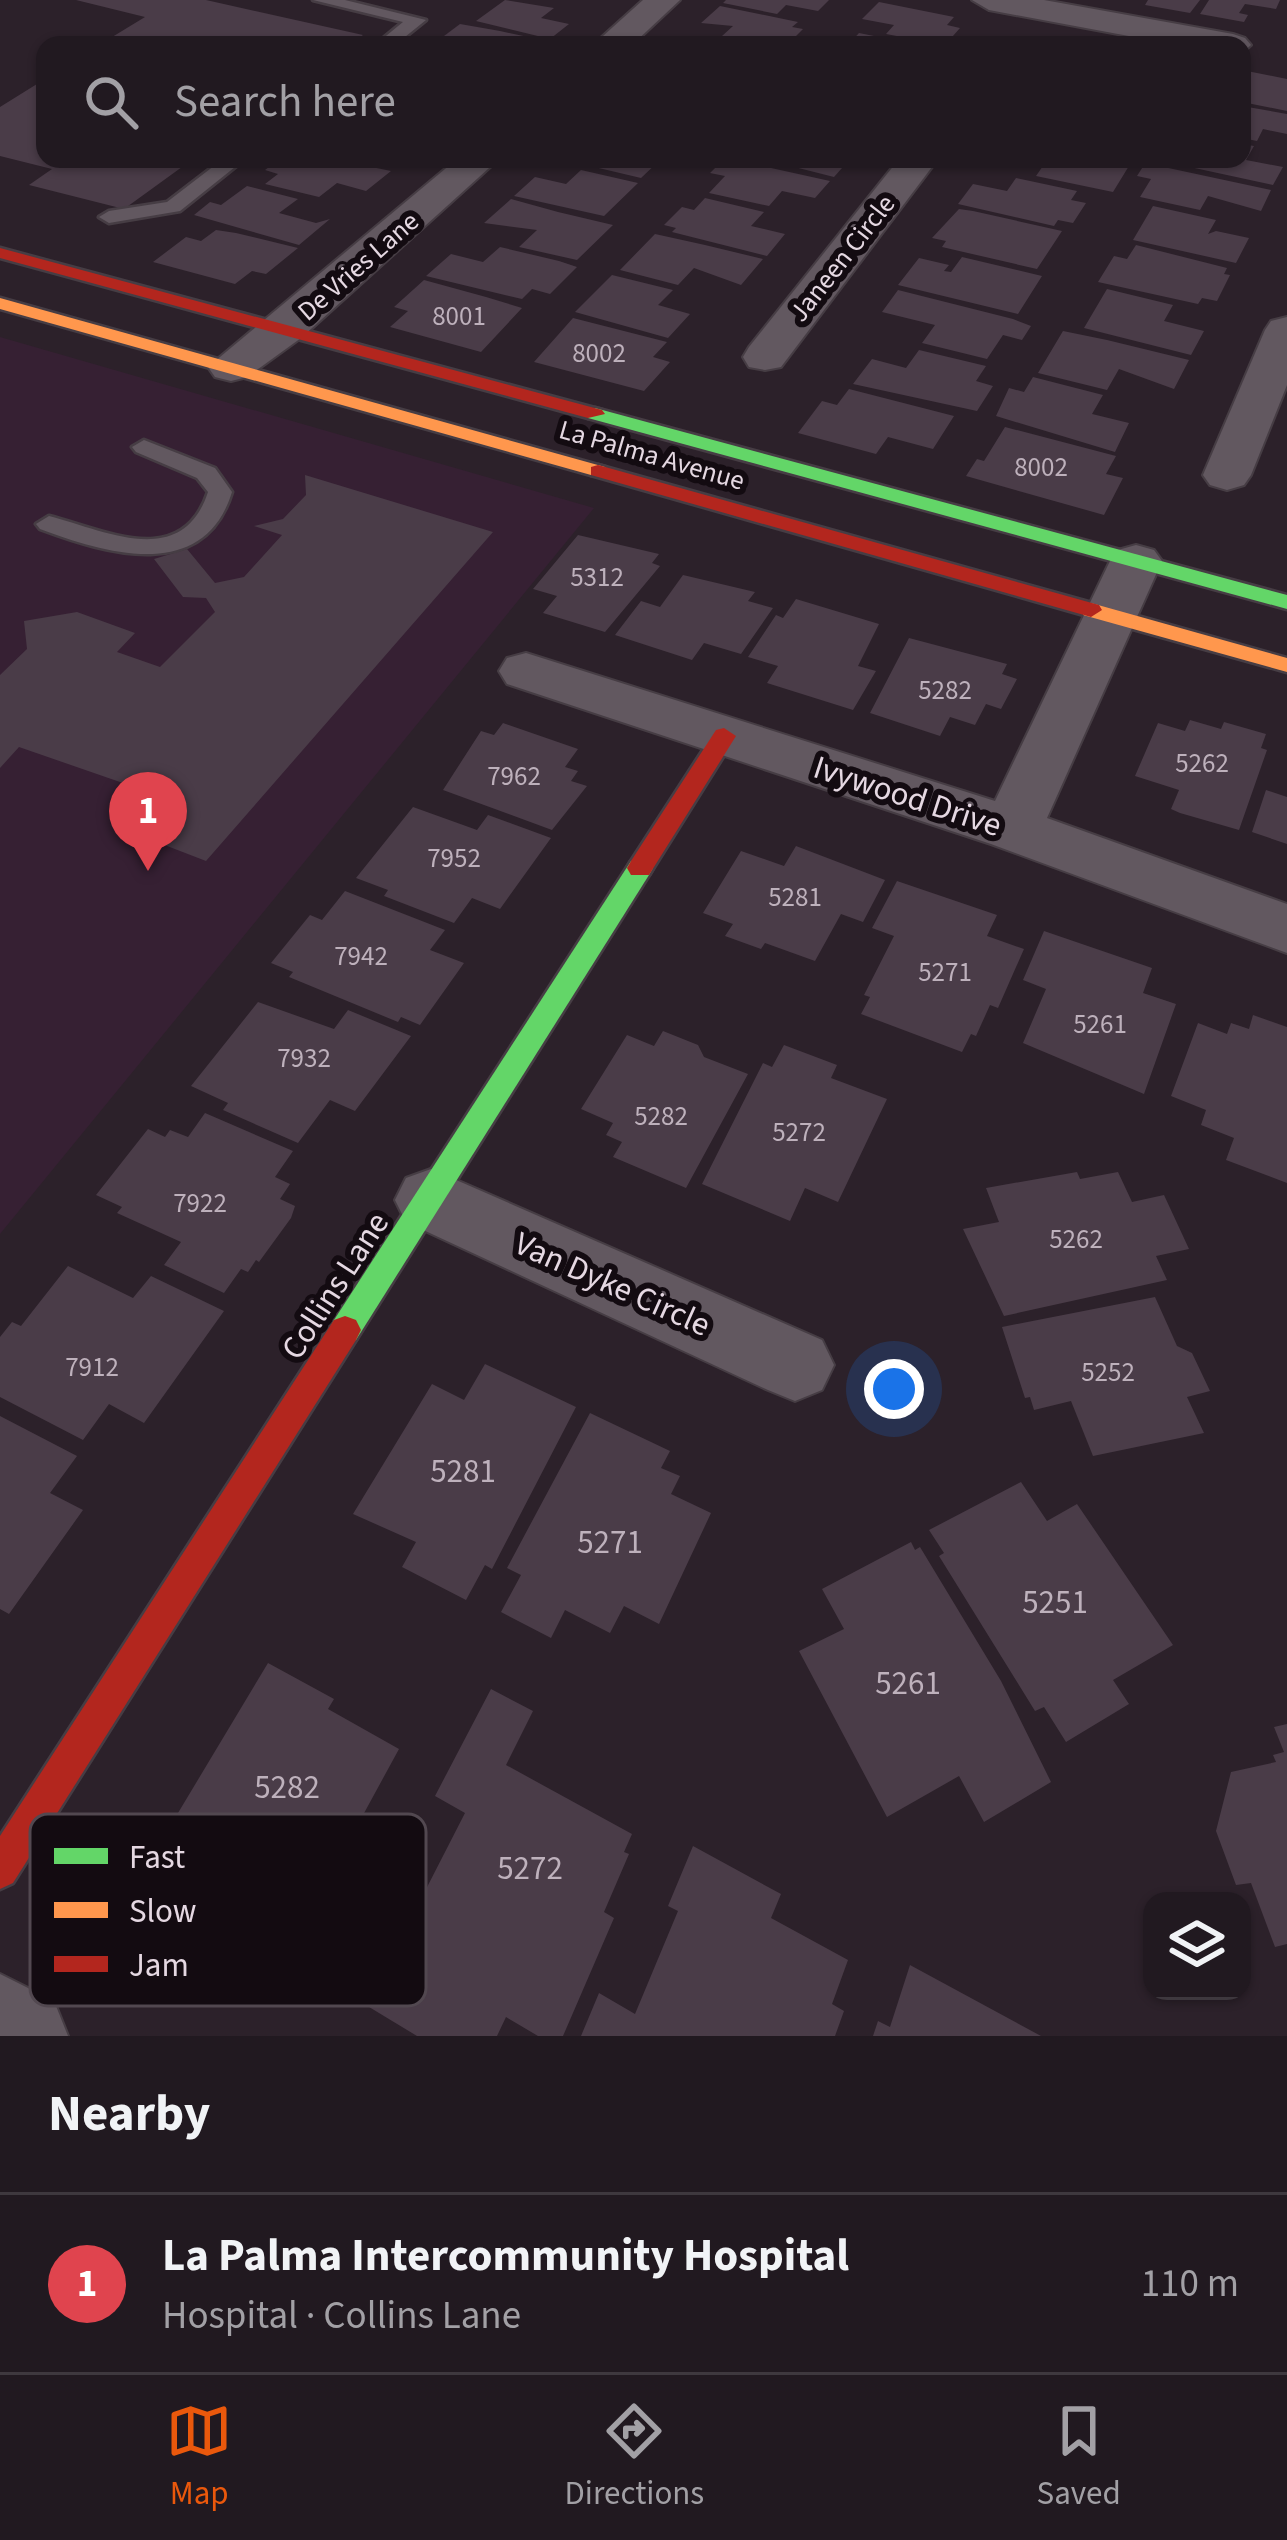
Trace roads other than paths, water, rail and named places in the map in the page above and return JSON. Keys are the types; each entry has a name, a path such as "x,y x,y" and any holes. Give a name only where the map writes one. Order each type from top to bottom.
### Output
{"main road":[{"name":"La Palma Avenue","path":"0,254 1287,602"},
{"name":"La Palma Avenue","path":"0,303 1287,665"},
{"name":"Collins Lane","path":"36,1814 724,736"},
{"name":"Collins Lane","path":"0,1870 30,1823"}],"street":[{"path":"621,36 663,0"},
{"path":"989,0 1025,22 1149,36"},
{"name":"De Vries Lane","path":"231,367 285,329 470,168"},
{"name":"Janeen Circle","path":"765,357 912,168"},
{"path":"1227,475 1287,330"},
{"path":"1012,829 1136,561"},
{"name":"Ivywood Drive","path":"526,671 1012,829 1287,929"},
{"name":"Van Dyke Circle","path":"431,1200 795,1365"},
{"path":"0,2024 20,2036"}],"lane":[{"path":"320,0 417,20 396,36"},
{"path":"109,217 172,207 223,168"},
{"path":"50,524 110,546 141,549 184,537 212,520 220,492 206,473 144,447"}],"place":[{"name":"La Palma Intercommunity Hospital","path":"148,871"}]}
